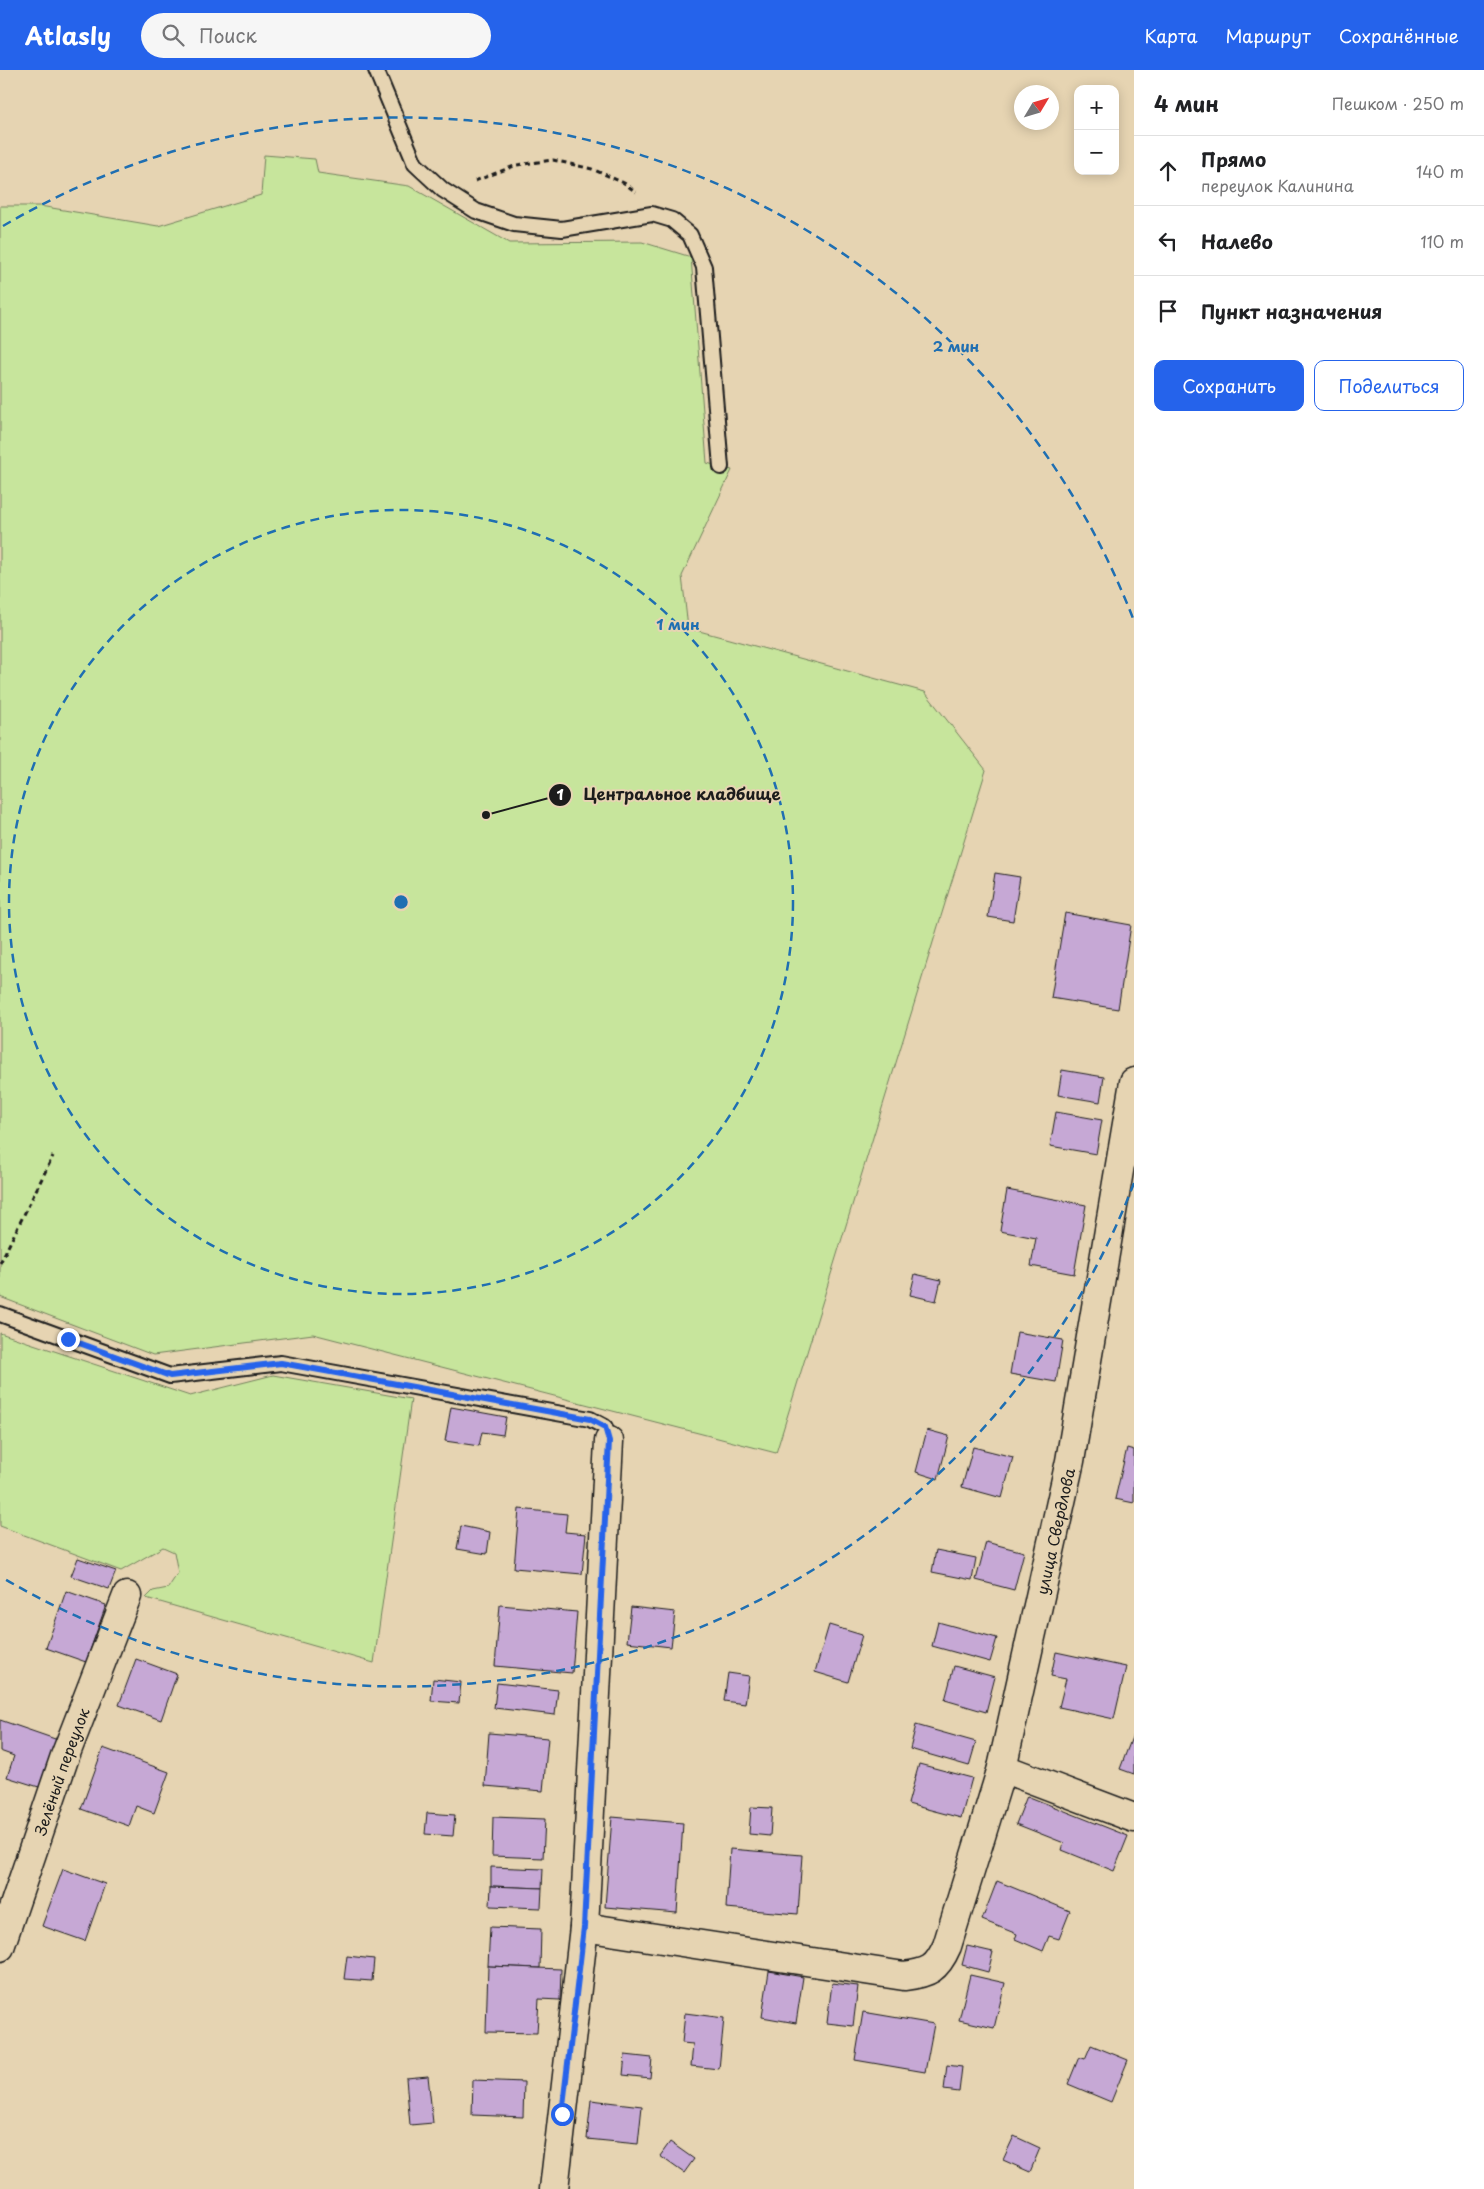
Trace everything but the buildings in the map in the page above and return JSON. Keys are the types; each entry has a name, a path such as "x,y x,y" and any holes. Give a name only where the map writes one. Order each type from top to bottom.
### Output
{"street":[{"name":"улица Свердлова","path":"584,1927 904,1976 919,1974 932,1969 941,1960 1002,1768 1070,1461 1134,1082"},
{"path":"554,2189 584,1927 609,1441"},
{"name":"Зелёный переулок","path":"0,1947 65,1756 127,1596"},
{"path":"1002,1768 1134,1818"}],"lane":[{"path":"376,70 416,164 443,190 476,211 514,224 562,229 652,214 672,220 690,235 704,267 721,467"},
{"path":"0,1314 170,1376 281,1363 590,1419 605,1427 609,1441"}],"path":[{"path":"443,190 477,181 517,165 553,160 592,169 624,183 672,220"},
{"path":"0,1264 53,1156"}],"green space":[{"path":"264,155 315,159 318,173 409,186 509,243 642,242 691,257 707,463 732,470 682,576 688,628 925,692 986,770 776,1453 313,1334 153,1355 0,1297 0,206 40,206 158,226 261,195"},
{"path":"0,1333 190,1396 273,1375 411,1399 374,1663 146,1598 153,1591 168,1588 178,1573 174,1552 163,1547 121,1571 0,1526"}],"place":[{"name":"Центральное кладбище","path":"486,815"}],"route":[{"path":"68,1339 170,1376 281,1363 590,1419 605,1427 609,1441 584,1927 562,2114"}]}
